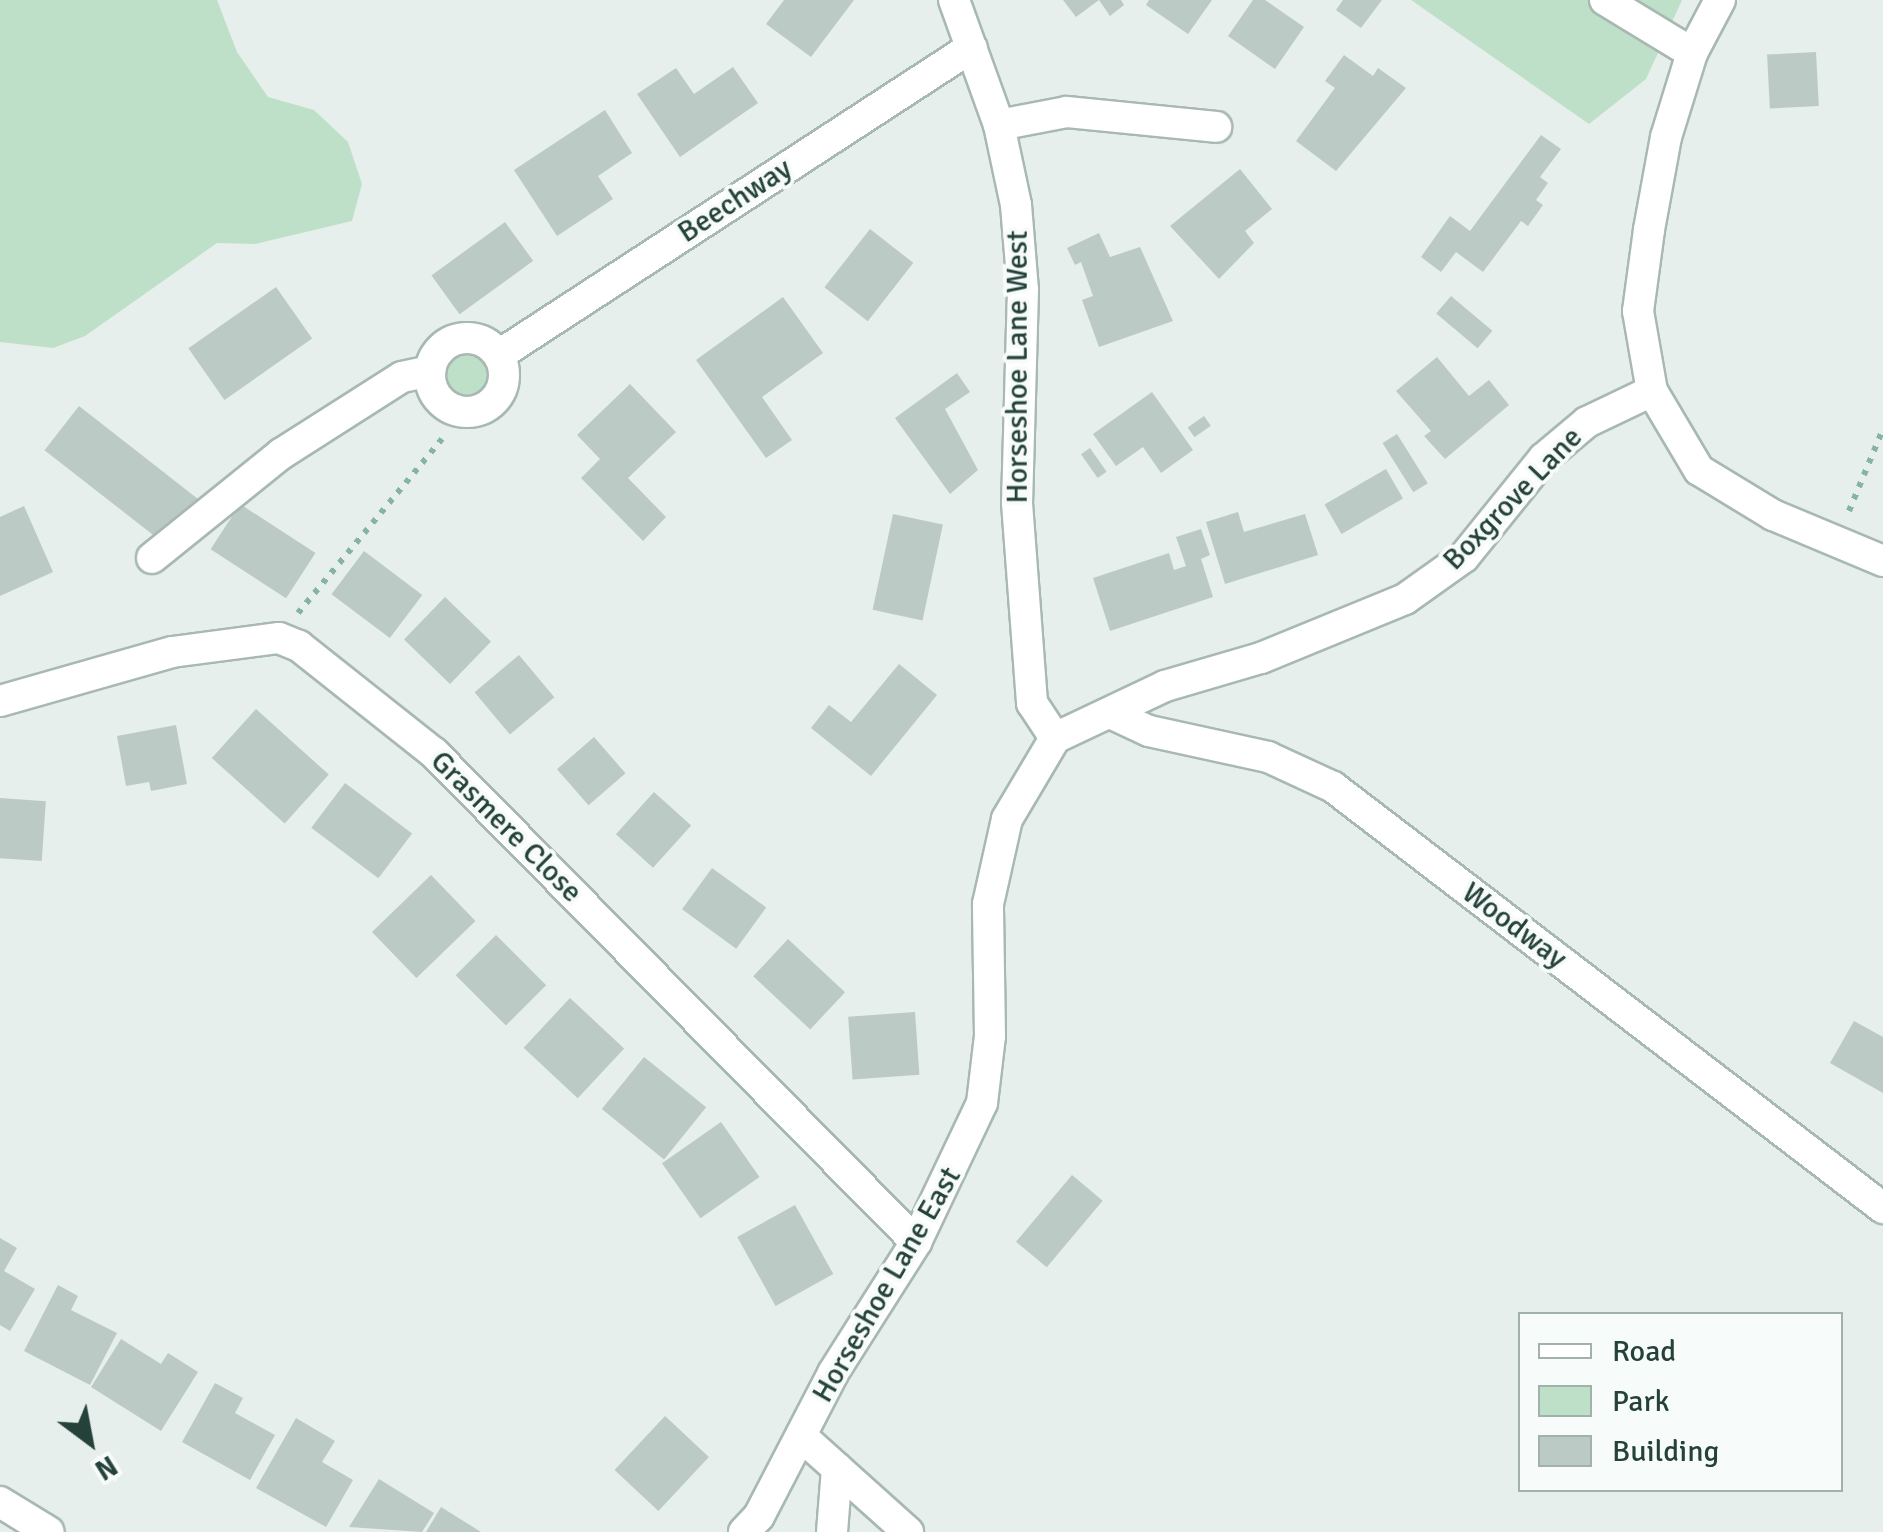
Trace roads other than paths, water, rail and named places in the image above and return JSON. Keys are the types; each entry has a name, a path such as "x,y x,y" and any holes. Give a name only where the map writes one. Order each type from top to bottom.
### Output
{"street":[{"name":"Horseshoe Lane West","path":"954,0 1000,125 1016,205 1023,290 1017,503 1032,703 1054,738"},
{"path":"1605,0 1692,53"},
{"path":"1720,0 1692,53 1666,137 1638,311 1652,391 1698,470 1835,544 1883,560"},
{"name":"Beechway","path":"499,355 972,47"},
{"path":"1000,125 1066,112 1216,126"},
{"path":"476,339 499,355 501,392 479,411 443,404 430,371 438,352 456,340 476,339"},
{"path":"152,558 281,454 402,377 430,371"},
{"name":"Boxgrove Lane","path":"1054,738 1165,686 1262,658 1405,599 1464,556 1544,458 1588,422 1652,391"},
{"name":"Grasmere Close","path":"0,701 172,652 278,638 299,646 434,753 916,1242"},
{"name":"Woodway","path":"1110,712 1149,731 1268,757 1332,787 1883,1208"},
{"name":"Horseshoe Lane East","path":"744,1532 759,1516 801,1436 916,1242 982,1103 990,1036 988,904 1006,819 1054,738"},
{"path":"801,1436 908,1532"},
{"path":"832,1532 837,1468"},
{"path":"0,1506 49,1532"}]}
